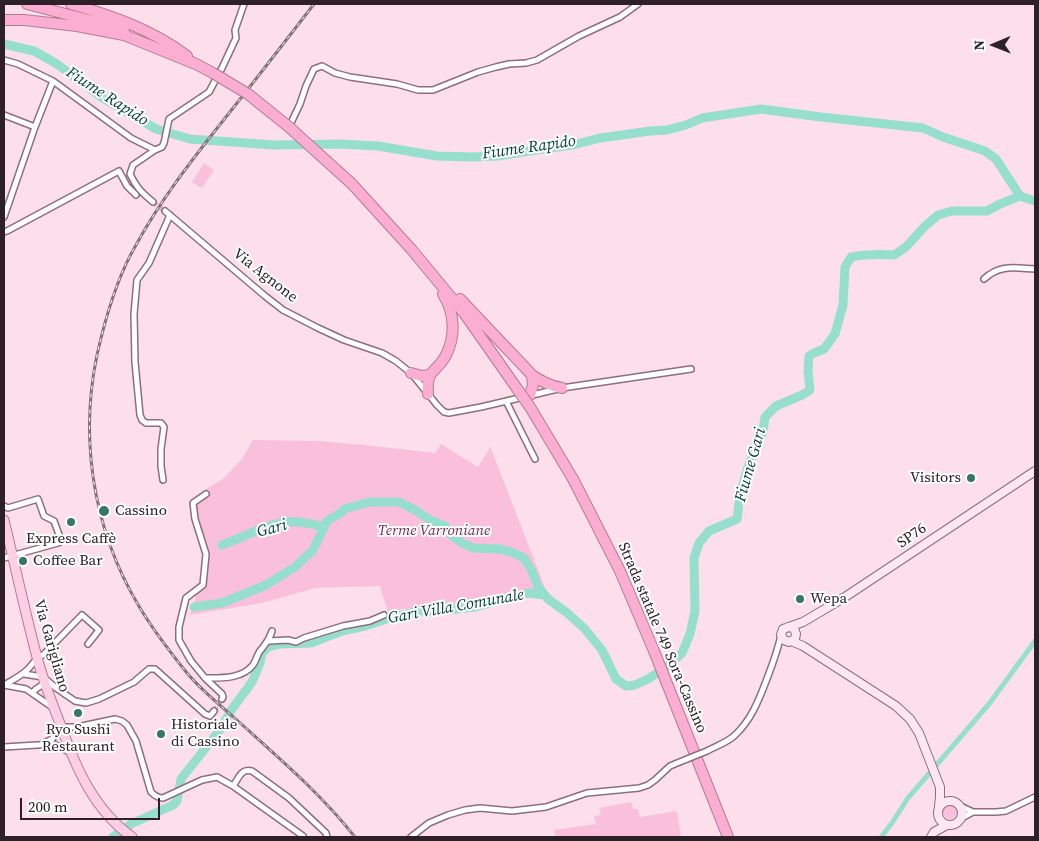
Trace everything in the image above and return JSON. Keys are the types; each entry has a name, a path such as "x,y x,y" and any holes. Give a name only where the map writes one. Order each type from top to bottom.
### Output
{"highway":[{"name":"Strada statale 749 Sora-Cassino","path":"27,4 112,26 198,64 248,94 289,126 352,184 412,250 464,313 530,408 573,479 620,571 728,837"},
{"path":"72,4 105,13 129,23 156,36 198,64"},
{"path":"4,20 24,20 77,26 124,35 198,64"},
{"path":"412,250 448,302 453,324 451,340 444,358 430,375 428,394"},
{"path":"412,250 532,375 545,384 562,388"},
{"path":"411,373 422,376 430,375"},
{"path":"530,395 533,385 532,375"}],"main road":[{"name":"Via Garigliano","path":"4,520 11,556 37,657 71,753 85,783 99,804 117,825 130,836"}],"street":[{"path":"153,202 140,192 130,174 133,165 162,147 169,119 209,92 236,38 235,30 244,4"},
{"path":"289,126 314,70 322,66 335,73 350,77 397,84 418,90 433,90 487,69 537,60 579,36 620,16 638,4"},
{"path":"4,60 18,64 53,81 131,138 155,150"},
{"path":"4,217 35,126 53,81"},
{"path":"4,115 35,126"},
{"path":"4,232 119,171 127,186 136,195"},
{"name":"Via Agnone","path":"165,211 284,310 344,340 382,353 396,361 411,373 444,412 449,413 506,401"},
{"path":"163,480 161,449 164,427 161,423 146,423 140,415 134,362 134,314 137,280 149,263 170,215"},
{"path":"984,279 999,269 1035,269"},
{"path":"536,460 506,401 562,388 691,369"},
{"name":"SP76","path":"788,627 803,622 842,599 1035,471"},
{"path":"206,494 193,503 195,519 206,554 203,585 186,598 179,627 179,640 191,661 222,694 222,699"},
{"path":"4,506 8,508 38,498 44,516 54,521 61,540 58,543 11,556"},
{"path":"4,685 24,674 37,657 44,654 82,615 99,630 88,644"},
{"path":"269,641 288,640 296,642 343,626 370,621 384,615"},
{"name":"SP76","path":"793,638 803,622"},
{"path":"411,837 429,823 465,810 480,808 512,811 546,807 587,794 639,788 648,785 670,766 723,744 734,736 755,709 778,648 783,629 788,627 794,628 793,638"},
{"path":"205,678 225,678 237,676 248,671 259,652 269,641 272,632"},
{"path":"781,635 784,640 793,638"},
{"path":"793,638 896,706 910,719 919,733 940,787 938,815 932,835"},
{"path":"778,648 793,638"},
{"path":"24,674 44,680 75,701 86,703 99,699 134,682 149,668 155,669 205,714 210,716 214,711"},
{"path":"32,693 44,680"},
{"path":"4,685 26,689 54,708"},
{"path":"42,744 52,738 61,727 77,727 115,719 122,721 127,724 136,741 151,792 155,796 163,798 202,780 217,777 233,786 303,836"},
{"path":"4,747 54,744 71,753"},
{"path":"233,786 242,772 252,771 289,798 326,833 327,837"},
{"path":"940,787 953,801 973,812 1006,811 1035,797"},
{"path":"939,806 945,801 953,801"},
{"path":"960,806 962,812 960,819"},
{"path":"932,835 947,825 955,824 973,812"},
{"path":"938,815 941,822 947,825"}],"green space":[{"path":"204,163 214,170 202,188 192,182"},
{"name":"Terme Varroniane","path":"253,440 318,441 435,453 441,444 478,467 490,446 547,593 512,595 474,605 402,609 388,613 380,586 315,588 262,603 190,615 205,569 195,496 224,478 242,459"},
{"path":"631,802 633,809 638,809 640,817 677,811 681,837 556,837 554,830 596,824 594,816 601,815 599,808"},
{"path":"947,805 953,805 957,812 953,819 947,819 943,815 943,809"}],"waterway":[{"name":"Fiume Rapido","path":"4,44 34,51 57,64 101,97 156,129 190,139 274,145 340,144 378,146 437,156 498,156 573,145 600,138 667,130 702,118 761,109 923,128 985,151 996,159 1020,196"},
{"name":"Gari","path":"1020,196 1035,201"},
{"name":"Fiume Gari","path":"194,607 222,603 266,585 295,567 313,550 327,521 344,509 370,502 399,502 432,521 445,526 449,533 460,542 473,548 499,549 524,558 532,571 538,587 548,599 584,628 602,650 616,679 626,686 635,685 648,679 668,666 682,653 690,634 695,611 694,558 699,543 709,531 737,519 740,494 748,467 763,431 765,417 776,406 810,390 809,356 824,349 835,334 843,305 845,267 851,257 872,254 894,255 906,247 938,215 952,211 987,211 1020,196"},
{"name":"Gari","path":"222,545 268,526 287,522 300,522 324,527"},
{"name":"Gari Villa Comunale","path":"113,837 131,824 173,805 177,801 181,779 219,731 232,709 252,682 262,653 268,647 280,644 311,643 342,631 419,611 475,607 528,593 544,595"},
{"path":"881,837 908,798 989,704 1035,641"}],"tunnel":[{"path":"153,202 165,211"},
{"path":"214,711 222,699"}],"railway":[{"path":"314,4 176,182 145,229 124,267 107,314 94,373 90,408 90,443 93,477 110,545 123,577 151,625 198,686 299,777 355,837"}],"place":[{"name":"Visitors","path":"971,478"},
{"name":"Cassino","path":"104,511"},
{"name":"Express Caffè","path":"71,522"},
{"name":"Coffee Bar","path":"23,561"},
{"name":"Wepa","path":"800,599"},
{"name":"Ryo Sushi Restaurant","path":"78,713"},
{"name":"Historiale di Cassino","path":"161,734"}]}
